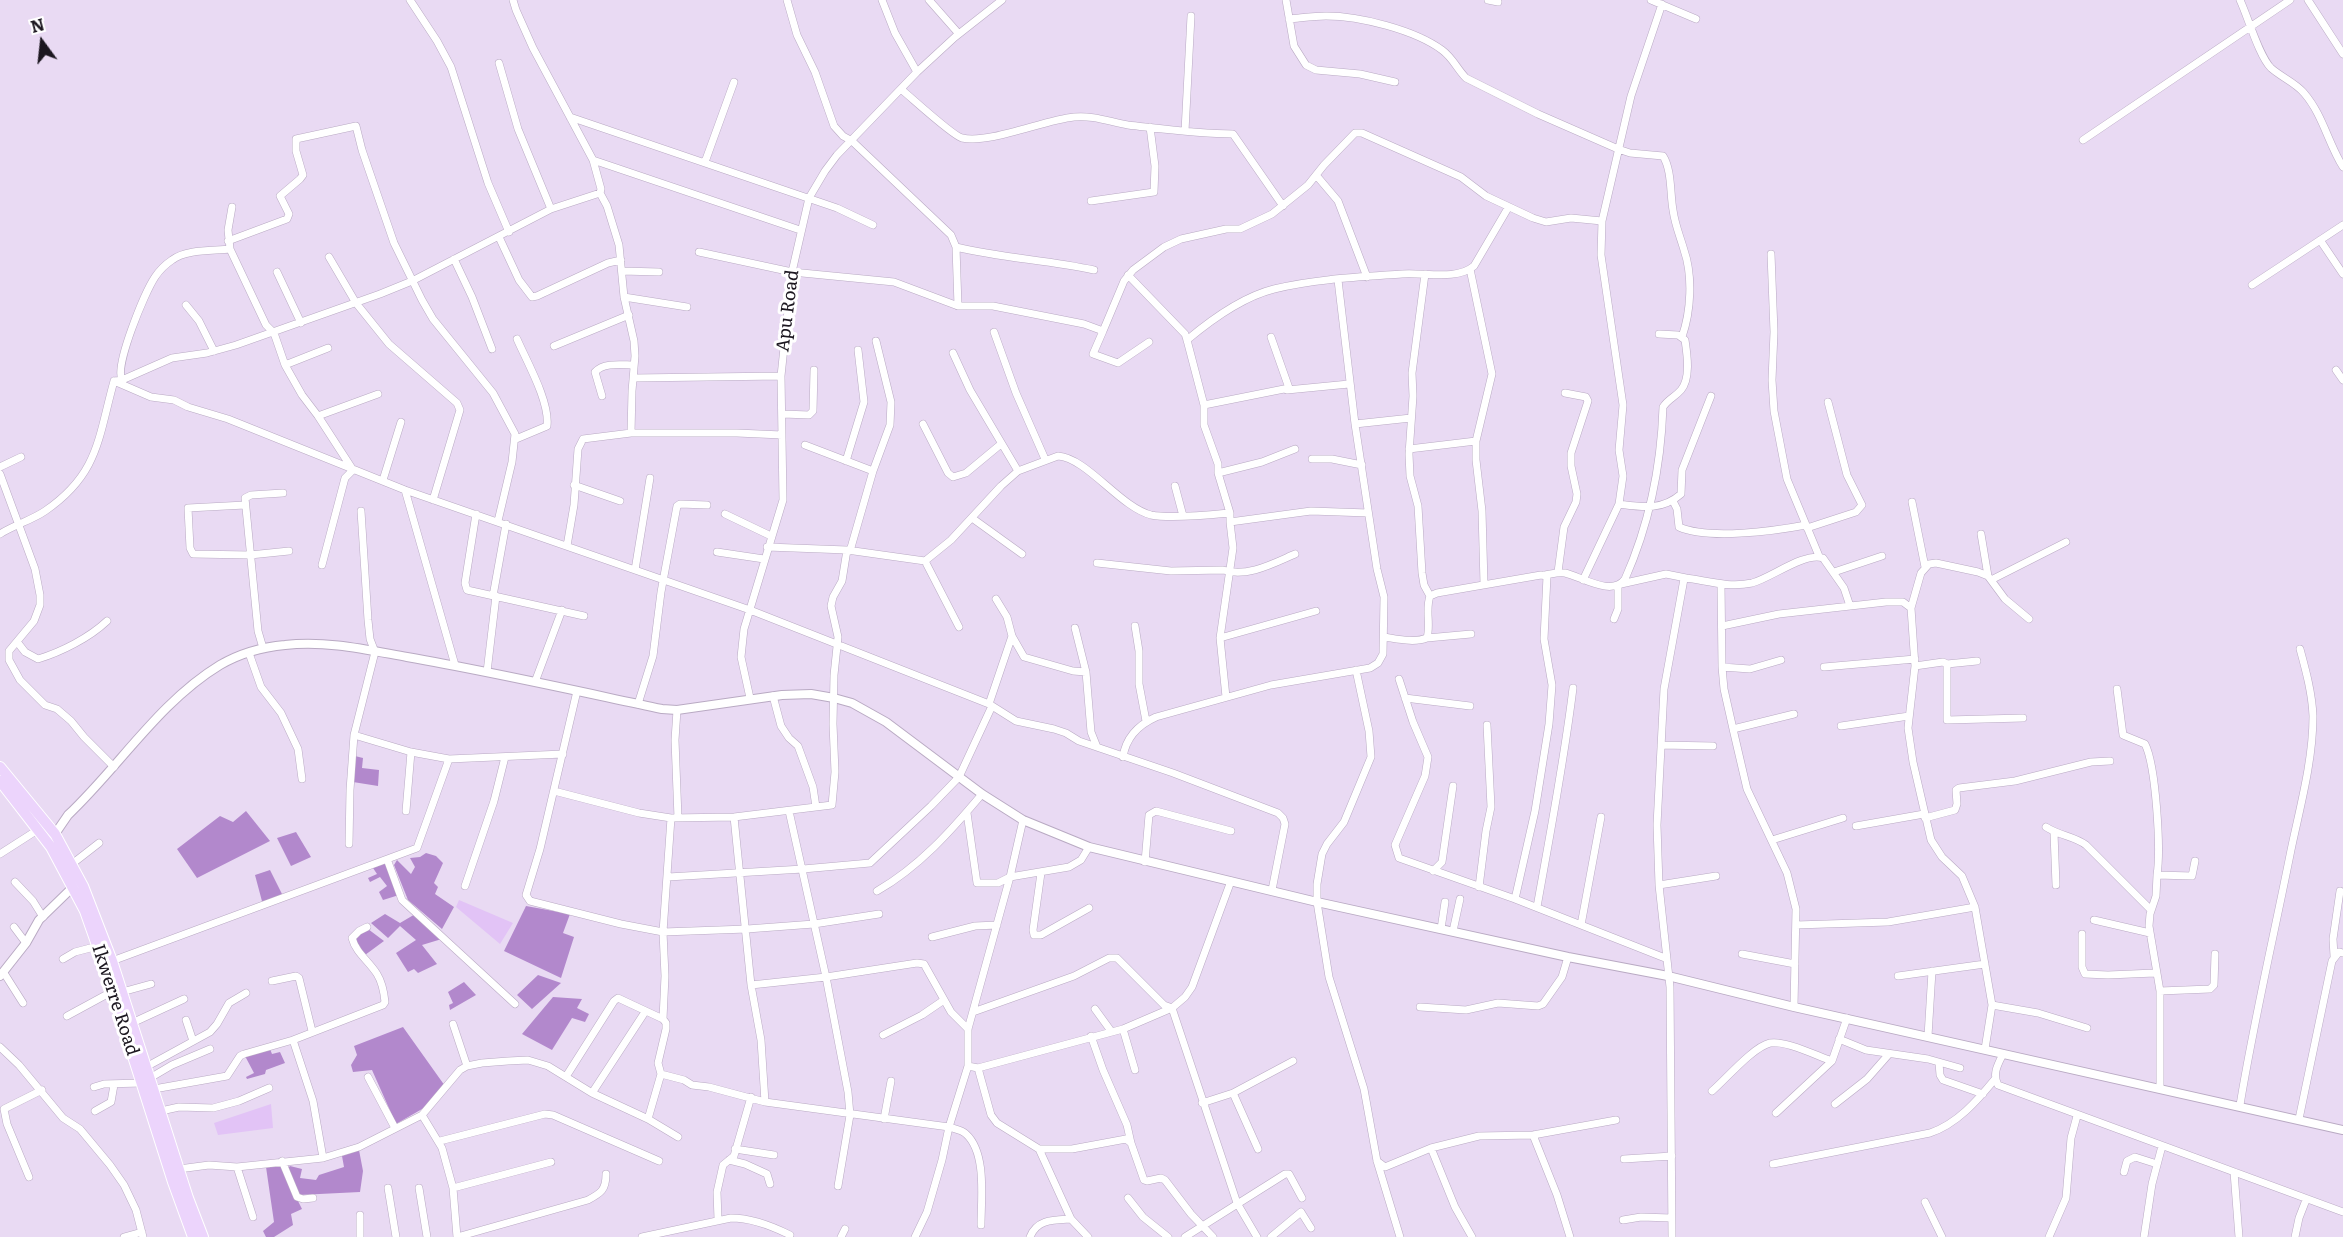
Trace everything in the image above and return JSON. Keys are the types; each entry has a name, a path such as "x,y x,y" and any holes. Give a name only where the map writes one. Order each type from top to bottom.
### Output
{"main road":[{"path":"0,767 43,826 55,834 82,886 112,961 117,991 132,1023 146,1067 146,1080 154,1089 203,1237"},
{"name":"Ikwerre Road","path":"0,781 43,826 73,886 117,991 146,1080 173,1182 193,1237"}],"street":[{"path":"410,0 437,40 450,67 488,183 509,232"},
{"path":"513,0 533,48 593,160 601,189 600,193 613,222 621,260 624,297 634,341 631,433"},
{"path":"787,0 797,35 815,72 834,126 951,235 956,247 958,306"},
{"path":"882,0 895,33 917,72"},
{"path":"929,0 959,34"},
{"name":"Apu Road","path":"750,698 741,657 744,629 783,500 781,376 792,272 809,198 837,155 917,72 959,34 1002,0"},
{"path":"1286,0 1294,46 1306,65 1316,70 1360,74 1395,82"},
{"path":"1488,0 1497,2"},
{"path":"1651,0 1696,19"},
{"path":"2240,0 2252,25 2258,45 2270,66 2303,92 2322,120 2336,156 2343,167"},
{"path":"2083,140 2290,0"},
{"path":"2308,0 2343,54"},
{"path":"1582,580 1619,504 1623,476 1618,450 1623,405 1601,255 1602,221 1631,96 1662,4"},
{"path":"1185,131 1191,16"},
{"path":"1289,19 1327,16 1366,21 1411,35 1440,49 1452,58 1466,78 1538,114 1618,150 1663,156 1666,161 1675,226 1684,250 1689,279 1687,322 1682,337 1686,350 1686,382 1663,407 1660,451 1649,507 1631,566 1620,585 1618,609 1614,619"},
{"path":"499,63 518,129 551,209"},
{"path":"705,162 734,82"},
{"path":"902,90 961,138 987,136 1074,117 1185,131 1233,134 1283,206"},
{"path":"570,117 809,198 873,225"},
{"path":"0,534 44,512 82,478 92,461 118,381 120,363 140,308 156,276 173,259 181,255 229,245 287,219 289,214 280,196 303,175 296,151 296,140 356,126 394,243 412,281 433,319 493,393 507,416 516,439 502,522 487,672"},
{"path":"1091,201 1154,192 1155,166 1150,127"},
{"path":"1149,342 1120,362 1114,363 1093,354 1128,275 1164,247 1181,239 1218,230 1240,229 1283,206 1308,185 1355,133 1362,133 1461,177 1486,196 1508,208 1546,222 1571,218 1602,221"},
{"path":"593,160 800,230"},
{"path":"1316,175 1338,201 1367,277"},
{"path":"118,381 172,358 214,351 274,333 356,303 412,281 551,209 600,193"},
{"path":"232,207 228,230 229,245 266,325 274,333 285,364 353,470"},
{"path":"1484,584 1482,511 1476,441 1492,374 1470,269 1508,208"},
{"path":"2252,285 2343,225"},
{"path":"499,237 519,280 532,297 621,260"},
{"path":"2320,240 2343,274"},
{"path":"956,247 992,256 1053,261 1094,270"},
{"path":"699,252 792,272 894,282 958,306 993,306 1084,324 1103,331"},
{"path":"1771,254 1774,411 1787,479 1819,556 1834,572 1844,588 1850,606"},
{"path":"329,257 356,303 389,344 457,404 460,410 433,500"},
{"path":"454,259 472,297 492,349"},
{"path":"1187,340 1217,317 1260,293 1291,286 1338,280 1440,274 1470,269"},
{"path":"622,271 659,272"},
{"path":"277,272 301,323"},
{"path":"1425,274 1412,373 1409,449 1410,476 1418,506 1422,573 1424,585 1430,596"},
{"path":"1128,275 1185,334 1204,405 1204,425 1212,444 1230,513 1233,548 1220,638 1226,697"},
{"path":"1123,757 1125,745 1133,732 1146,721 1226,697 1302,678 1370,668 1378,663 1383,654 1384,597 1377,569 1354,424 1338,280"},
{"path":"624,297 687,308"},
{"path":"186,305 199,321 214,351"},
{"path":"554,346 629,315"},
{"path":"994,332 1016,393 1046,459"},
{"path":"1659,334 1678,334 1682,337"},
{"path":"1271,337 1288,384 1287,390"},
{"path":"516,439 547,426 548,422 544,404 518,339"},
{"path":"554,791 639,813 675,818 734,817 832,805 834,799 833,724 838,638 831,606 833,597 842,582 849,550 873,471 890,426 891,402 876,341"},
{"path":"285,364 328,348"},
{"path":"846,461 864,402 858,350"},
{"path":"953,353 960,372 1018,471"},
{"path":"602,396 595,372 598,368 618,364 634,365"},
{"path":"783,414 809,415 813,411 814,370"},
{"path":"2336,370 2343,380"},
{"path":"634,378 781,376"},
{"path":"118,381 151,397 174,400 188,407 228,419 405,490 750,610 836,646 893,665 990,705 1016,721 1054,729 1123,757 1173,773 1278,813 1285,824 1272,890"},
{"path":"1204,405 1287,390 1350,384"},
{"path":"1558,572 1564,527 1576,502 1577,494 1571,466 1572,453 1588,401 1586,397 1565,393"},
{"path":"318,416 378,394"},
{"path":"1619,504 1649,507 1672,501 1680,494 1682,470 1711,396"},
{"path":"1672,501 1677,509 1679,527 1700,533 1807,526 1856,512 1862,505 1847,475 1828,402"},
{"path":"1354,424 1411,418"},
{"path":"383,480 401,422"},
{"path":"923,424 948,473 953,477 966,473 1001,444"},
{"path":"567,546 574,505 578,449 583,439 631,433 782,435"},
{"path":"1409,449 1476,441"},
{"path":"806,445 873,471"},
{"path":"1218,473 1262,462 1295,449"},
{"path":"0,467 21,457"},
{"path":"767,547 849,550 925,561 951,540 1018,471 1046,459 1065,457 1098,478 1132,506 1151,515 1183,516 1230,513"},
{"path":"1312,459 1332,459 1362,465"},
{"path":"322,565 345,478 353,470"},
{"path":"0,474 39,583 40,605 29,629 18,643 9,651 0,651"},
{"path":"635,570 650,478"},
{"path":"574,485 620,501"},
{"path":"1175,486 1183,516"},
{"path":"405,490 455,665"},
{"path":"263,648 258,631 244,498 283,493"},
{"path":"1912,502 1925,567"},
{"path":"638,704 652,656 677,506 680,504 707,505"},
{"path":"245,505 188,508 190,548 193,554 250,555 289,551"},
{"path":"349,844 350,778 354,735 375,652 370,639 368,620 361,511"},
{"path":"1230,522 1311,511 1368,513"},
{"path":"476,514 465,587 467,590 584,616"},
{"path":"725,514 771,536"},
{"path":"972,518 1022,554"},
{"path":"1981,534 1989,578"},
{"path":"1989,578 2066,542"},
{"path":"717,552 764,559"},
{"path":"1097,563 1147,569 1230,572 1260,569 1295,554"},
{"path":"1427,638 1429,631 1427,603 1430,596 1437,593 1558,572 1567,573 1582,580 1620,585 1666,574 1721,585 1755,582 1819,556"},
{"path":"1834,572 1882,556"},
{"path":"925,561 959,627"},
{"path":"1985,1049 1992,1005 1975,907 1962,876 1936,849 1924,816 1913,762 1908,728 1915,662 1911,608 1921,573 1925,567 1936,563 1947,564 1978,572 1989,578 2005,599 2029,619"},
{"path":"1515,899 1522,879 1549,724 1552,685 1544,639 1547,596 1545,575"},
{"path":"1672,1237 1668,976 1659,885 1657,825 1664,689 1676,616 1686,578"},
{"path":"1721,585 1722,668 1732,729 1747,789 1787,873 1796,909 1794,1007"},
{"path":"996,599 1007,617 1012,636 1024,657 1073,671 1086,672"},
{"path":"1722,626 1779,614 1850,606 1903,602 1911,608"},
{"path":"535,682 562,610"},
{"path":"1220,638 1316,610"},
{"path":"18,643 25,652 38,659 66,647 107,621"},
{"path":"1135,626 1139,651 1139,684 1146,721"},
{"path":"1075,628 1086,672 1091,732 1097,747"},
{"path":"1384,637 1421,641 1427,638 1471,634"},
{"path":"668,877 803,870 870,863 959,777 990,705 1012,636"},
{"path":"55,834 68,815 152,724 201,678 221,665 263,648 286,644 329,645 455,665 638,704 677,710 750,698 811,694 852,704 886,722 982,794 1023,820 1089,847 1317,902 1568,957 1668,976 1794,1007 2160,1087 2343,1130"},
{"path":"2240,1105 2252,1034 2307,771 2313,716 2309,682 2300,649"},
{"path":"9,651 9,660 20,680 45,705 57,709 71,721 114,767"},
{"path":"249,653 261,687 281,713 298,749 302,779"},
{"path":"1722,668 1750,669 1781,660"},
{"path":"1824,668 1915,662 1947,664 1977,660"},
{"path":"1947,664 1947,720 2023,718"},
{"path":"1356,670 1369,731 1371,757 1344,822 1322,854 1317,884 1317,902 1329,977 1364,1089 1377,1161 1400,1237"},
{"path":"1399,679 1428,757 1428,768 1395,845 1399,858 1515,899 1665,958"},
{"path":"1537,908 1566,743 1573,688"},
{"path":"2117,689 2123,735 2145,744 2154,783 2158,843 2156,896 2151,910 2150,933 2155,973 2160,991 2160,1087"},
{"path":"577,691 554,791 526,895 530,901 663,932 814,924 879,914"},
{"path":"773,696 781,726 798,746 813,787 816,807"},
{"path":"1405,698 1470,706"},
{"path":"648,1119 661,1074 658,1063 666,1029 663,1019 665,976 663,932 675,818 677,710"},
{"path":"1732,729 1794,714"},
{"path":"1841,726 1909,716"},
{"path":"1479,887 1485,831 1491,807 1487,725"},
{"path":"354,735 411,752 449,759 562,754"},
{"path":"1661,745 1713,746"},
{"path":"406,811 411,752"},
{"path":"465,886 494,801 505,757"},
{"path":"112,961 263,907 326,880 417,848 449,759"},
{"path":"1856,826 1955,810 1956,790 1959,788 2015,781 2091,762 2110,761"},
{"path":"1433,871 1442,862 1454,786"},
{"path":"877,891 901,878 945,838 982,794"},
{"path":"789,811 843,1058 850,1115 838,1186"},
{"path":"1145,862 1151,812 1156,811 1231,831"},
{"path":"967,813 977,883 998,883 1010,877 1069,867 1081,860 1089,847"},
{"path":"0,854 43,826 68,815"},
{"path":"1581,925 1601,816"},
{"path":"734,817 751,985 761,1040 765,1102"},
{"path":"1773,840 1844,818"},
{"path":"915,1237 927,1212 949,1127 968,1066 968,1029 1010,877 1023,820"},
{"path":"2046,827 2054,832 2080,840 2151,910"},
{"path":"2054,832 2056,885"},
{"path":"72,864 99,843"},
{"path":"387,859 402,900 515,1004"},
{"path":"2157,875 2192,876 2195,861"},
{"path":"1041,873 1034,935 1041,934 1089,908"},
{"path":"1659,885 1716,876"},
{"path":"968,1066 978,1068 1123,1029 1172,1008 1185,997 1192,987 1231,880"},
{"path":"15,882 33,901 42,917"},
{"path":"23,1003 2,974 26,943 42,917 73,886"},
{"path":"2299,1119 2323,996 2334,956 2333,939 2340,891"},
{"path":"1454,931 1460,899"},
{"path":"1441,929 1444,902"},
{"path":"1796,925 1887,922 1975,907"},
{"path":"2094,920 2150,933"},
{"path":"932,937 975,926 997,925"},
{"path":"14,927 26,943"},
{"path":"154,1089 227,1076 240,1056 244,1054 293,1040 383,1005 386,1002 378,975 357,949 352,938 367,927"},
{"path":"2082,934 2082,967 2085,974 2155,973"},
{"path":"63,959 75,952 98,946"},
{"path":"2334,956 2343,952"},
{"path":"1742,954 1795,964"},
{"path":"2160,991 2210,989 2214,986 2215,954"},
{"path":"973,1012 1074,976 1113,957 1130,968 1164,1005 1172,1008"},
{"path":"1420,1008 1454,1010 1498,1003 1531,1006 1543,1004 1562,976 1568,957"},
{"path":"751,985 826,977 917,963 924,964 959,1023 968,1029"},
{"path":"1898,976 1985,963"},
{"path":"1928,1036 1932,971"},
{"path":"272,981 289,976 299,978 312,1031"},
{"path":"67,1016 117,991 151,984"},
{"path":"146,1067 210,1032 229,1003 246,993"},
{"path":"567,1075 618,998 663,1019"},
{"path":"132,1023 184,999"},
{"path":"883,1035 922,1015 944,1000"},
{"path":"1992,1005 2038,1013 2087,1028"},
{"path":"1172,1008 1237,1203 1257,1237"},
{"path":"1095,1009 1111,1031"},
{"path":"592,1092 645,1012"},
{"path":"1776,1113 1832,1061 1846,1018"},
{"path":"186,1020 193,1041"},
{"path":"453,1024 467,1066"},
{"path":"1123,1029 1135,1070"},
{"path":"1091,1036 1103,1071 1127,1125 1144,1180 1161,1178 1165,1180 1213,1237"},
{"path":"1839,1039 1866,1050 1939,1062 1960,1068"},
{"path":"293,1040 313,1101 324,1158"},
{"path":"1712,1091 1760,1047 1770,1043 1781,1043 1832,1061"},
{"path":"0,1047 42,1090 63,1118 80,1129 124,1185 136,1210 142,1235 124,1237"},
{"path":"94,1087 146,1080 172,1065 210,1049"},
{"path":"1835,1104 1866,1079 1889,1054"},
{"path":"1773,1164 1945,1128 1983,1094 1995,1079 2002,1054"},
{"path":"179,1169 209,1166 237,1167 324,1158 359,1147 422,1115 460,1070 482,1062 528,1060 548,1066 678,1137"},
{"path":"1202,1103 1233,1093 1293,1061"},
{"path":"1939,1062 1940,1075 1943,1080 1983,1094"},
{"path":"978,1068 991,1115 997,1123 1039,1149 1072,1149 1119,1139 1126,1139 1131,1143"},
{"path":"661,1074 684,1080 692,1085 709,1087 765,1102 949,1127 964,1132 978,1151 981,1225"},
{"path":"368,1077 395,1128"},
{"path":"1995,1079 1998,1085 2077,1116 2343,1212"},
{"path":"884,1119 891,1081"},
{"path":"95,1111 110,1104 114,1085"},
{"path":"161,1111 179,1107 213,1108 239,1101 269,1088"},
{"path":"29,1177 4,1125 4,1112 6,1107 42,1090"},
{"path":"1233,1093 1258,1149"},
{"path":"718,1220 717,1192 723,1165 734,1156 751,1097"},
{"path":"440,1141 545,1114 553,1115 659,1161"},
{"path":"422,1115 440,1141 453,1188 457,1237 588,1200 602,1193 606,1185 606,1174"},
{"path":"2049,1237 2066,1198 2071,1138 2077,1116"},
{"path":"1377,1161 1385,1167 1431,1148 1479,1136 1533,1135 1616,1120"},
{"path":"1533,1135 1557,1195 1570,1237"},
{"path":"2144,1237 2162,1146"},
{"path":"1431,1148 1455,1207 1472,1237"},
{"path":"735,1149 774,1155"},
{"path":"1039,1149 1071,1219 1088,1237"},
{"path":"1624,1159 1672,1156"},
{"path":"2124,1172 2127,1161 2135,1157 2157,1164"},
{"path":"729,1160 762,1170 767,1174 770,1185"},
{"path":"282,1161 297,1197 313,1198"},
{"path":"453,1188 551,1162"},
{"path":"237,1167 253,1216"},
{"path":"2234,1172 2239,1237"},
{"path":"1185,1237 1237,1203 1289,1174 1302,1198"},
{"path":"388,1188 396,1237"},
{"path":"419,1188 427,1237"},
{"path":"1128,1198 1143,1217 1168,1237"},
{"path":"2295,1237 2306,1200"},
{"path":"1925,1202 1942,1237"},
{"path":"1271,1237 1301,1212 1311,1228"},
{"path":"360,1215 360,1237"},
{"path":"1623,1220 1641,1216 1671,1218"},
{"path":"642,1237 718,1220 744,1218 776,1228 790,1236 799,1237"},
{"path":"1030,1237 1038,1225 1071,1219"},
{"path":"841,1237 845,1229"}],"shaded area":[{"path":"355,756 363,758 362,768 379,770 378,786 353,782"},
{"path":"246,811 270,841 197,878 177,849 220,816 233,822"},
{"path":"296,832 311,857 291,866 277,838"},
{"path":"426,853 436,856 443,863 434,883 438,887 435,894 454,907 442,929 408,900 394,865 397,860 411,874 415,867 410,858 420,857"},
{"path":"386,860 399,895 383,900 379,892 387,886 380,877 370,882 368,878 377,874 371,865"},
{"path":"270,870 283,896 263,905 255,875"},
{"path":"459,900 513,923 500,944 456,907"},
{"path":"526,906 570,914 563,933 574,937 561,978 504,951"},
{"path":"417,913 445,938 422,945 437,964 418,973 414,969 408,972 396,953 416,940 400,926 388,938 371,923 385,914 400,923"},
{"path":"368,929 384,941 365,955 354,939 357,934"},
{"path":"538,975 561,983 532,1009 517,995"},
{"path":"464,982 476,995 450,1010 449,1005 453,1003 448,992"},
{"path":"553,997 582,999 577,1008 589,1014 585,1022 572,1018 552,1050 522,1034"},
{"path":"403,1027 445,1086 429,1105 396,1124 372,1070 353,1072 351,1065 357,1055 354,1046"},
{"path":"270,1049 272,1054 280,1052 285,1063 266,1070 265,1074 247,1079 246,1077 254,1073 245,1056"},
{"path":"271,1104 273,1128 218,1135 214,1123"},
{"path":"359,1150 363,1171 360,1192 299,1195 288,1168 290,1166 302,1169 300,1178 316,1180 319,1175 344,1167 342,1156"},
{"path":"280,1165 302,1209 291,1214 293,1225 274,1237 266,1237 263,1231 274,1222 266,1167"}]}
